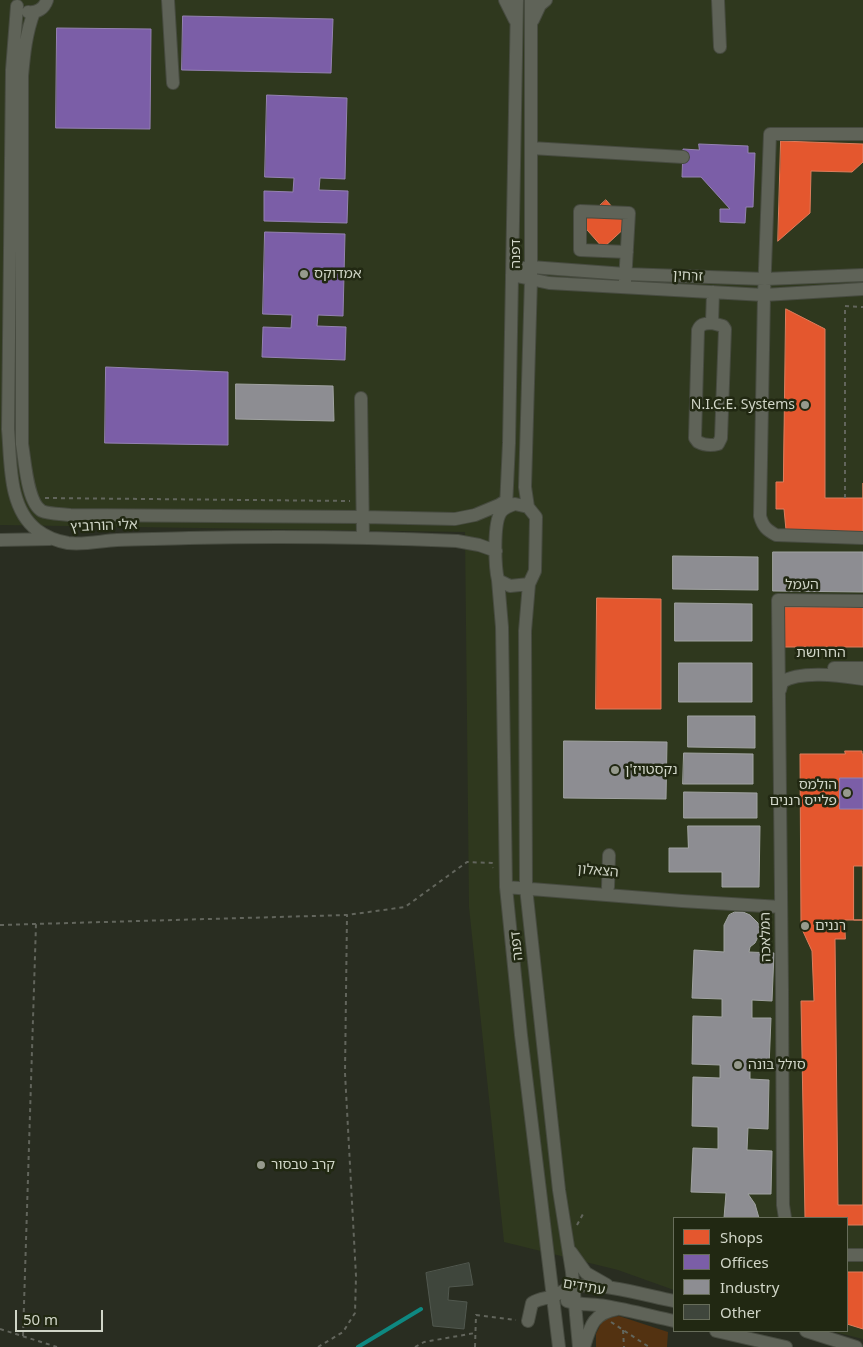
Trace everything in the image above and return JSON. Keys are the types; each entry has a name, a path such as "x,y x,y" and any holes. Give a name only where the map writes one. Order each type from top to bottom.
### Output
{"street":[{"path":"16,3 25,12 34,12 42,8 48,0"},
{"path":"168,0 173,83"},
{"path":"505,0 516,23"},
{"name":"דפנה","path":"517,0 510,434 506,504 496,524 496,570 502,627 506,883 521,1036 559,1347"},
{"name":"דפנה","path":"531,0 531,273 525,487 528,507 536,517 535,571 529,584 525,631 526,884 559,1190 568,1241 579,1347"},
{"path":"531,25 534,14 546,0"},
{"path":"718,0 720,47"},
{"name":"אלי הורוביץ","path":"16,3 12,80 8,429 13,484 17,503 23,516 35,529 52,539 70,543 263,536 457,541 479,545 496,551"},
{"path":"32,498 22,444 22,76 25,46 34,12"},
{"path":"863,134 770,134 764,295 760,516 763,525 768,531 776,534 863,538"},
{"path":"531,148 683,157"},
{"path":"624,288 627,252 629,213 580,211 580,250 627,252"},
{"name":"זרחין","path":"512,273 625,274 765,279 863,275"},
{"name":"זרחין","path":"531,273 549,283 764,295 863,289"},
{"path":"712,323 713,292"},
{"path":"712,323 723,326 725,329 721,438 718,444 714,445 703,444 695,438 698,330 703,324 712,323"},
{"path":"361,398 363,538"},
{"name":"אלי הורוביץ","path":"32,498 35,505 43,512 70,514 455,519 475,515 506,504"},
{"path":"506,504 528,507"},
{"path":"2,540 18,530 23,516"},
{"path":"2,540 52,539"},
{"path":"498,580 510,586 529,584"},
{"name":"העמל","path":"779,668 778,600 863,601"},
{"name":"החרושת","path":"779,668 863,668"},
{"name":"המלאכה","path":"779,668 783,1205 785,1217"},
{"name":"החרושת","path":"779,692 782,682 788,678 798,676 833,675 863,679"},
{"path":"608,887 610,855"},
{"name":"הצאלון","path":"506,883 676,892 682,901"},
{"name":"הצאלון","path":"526,884 682,901 780,907"},
{"name":"המלאכה","path":"778,1217 783,1205"},
{"path":"568,1241 572,1255 586,1273 616,1290"},
{"path":"848,1255 863,1255"},
{"name":"עתידים","path":"552,1296 573,1286 595,1286 673,1302"},
{"path":"528,1321 532,1304 539,1299 552,1296"},
{"name":"עתידים","path":"552,1296 575,1303 621,1308 673,1321"},
{"path":"584,1347 591,1326 596,1319 608,1310 621,1308"},
{"path":"720,1332 786,1347"},
{"path":"809,1332 856,1347"}],"path":[{"path":"845,498 845,306 863,306"},
{"path":"32,498 362,501"},
{"path":"0,925 347,916 405,907 467,862 492,862 493,871"},
{"path":"318,1347 343,1332 355,1313 356,1276 345,1073 347,916"},
{"path":"23,1336 36,924"},
{"path":"475,1347 476,1315 528,1321"},
{"path":"600,1315 649,1347"},
{"path":"0,1329 57,1347"},
{"path":"623,1330 624,1347"},
{"path":"415,1347 424,1342 475,1333"}],"shaded area":[{"path":"0,0 863,0 863,1339 835,1332 848,1332 848,1217 673,1217 673,1290 618,1270 504,1242 469,907 465,532 0,525"},
{"path":"619,1316 668,1332 667,1347 596,1347 596,1334 603,1319"}],"building: Shops":[{"path":"781,141 863,144 863,162 852,172 811,171 810,213 778,241"},
{"path":"606,200 628,225 603,248 581,223"},
{"name":"N.I.C.E. Systems","path":"786,309 825,329 825,498 863,498 863,533 786,530 784,509 776,509 776,482 783,482"},
{"path":"597,598 661,599 661,709 596,709"},
{"path":"782,607 863,607 863,647 782,647"},
{"path":"845,751 862,751 863,754 863,1225 848,1225 848,1217 805,1217 801,1001 814,1001 812,951 801,927 800,754 845,754"},
{"path":"854,866 863,866 863,920 854,920"},
{"path":"845,920 863,920 863,1205 838,1205 835,939 845,939"},
{"path":"848,1272 863,1272 863,1329 848,1324"}],"building: Offices":[{"path":"183,16 333,19 331,73 182,70"},
{"path":"57,28 151,29 150,129 56,128"},
{"path":"267,95 347,98 345,179 320,178 319,190 348,191 347,223 264,221 264,191 293,192 294,178 265,177"},
{"path":"699,144 748,146 748,153 755,153 753,207 746,207 745,223 720,222 720,209 730,209 701,177 682,177 683,149 699,150"},
{"name":"אמדוקס","path":"265,232 345,234 343,316 318,315 317,326 346,327 345,360 262,357 263,327 291,328 292,315 263,314"},
{"path":"106,367 228,372 228,445 105,443"},
{"path":"840,778 863,778 863,809 840,809"}],"building: Industry":[{"path":"236,384 333,386 334,421 236,419"},
{"path":"773,552 863,552 863,592 773,591"},
{"path":"673,556 758,557 758,590 673,589"},
{"path":"675,603 752,604 752,641 675,641"},
{"path":"679,663 752,663 752,702 679,702"},
{"path":"688,716 755,716 755,748 688,747"},
{"name":"נקסטויז'ן","path":"564,741 667,742 666,799 564,798"},
{"path":"684,753 753,754 753,784 683,784"},
{"path":"684,792 757,793 757,818 684,818"},
{"path":"688,826 760,826 759,887 722,887 722,872 669,872 669,848 688,848"},
{"name":"סולל בונה","path":"735,912 743,912 750,915 758,923 759,935 755,943 750,947 749,952 774,953 772,1001 752,1000 752,1018 771,1018 769,1067 750,1066 750,1079 769,1080 768,1129 748,1128 747,1150 772,1151 771,1194 748,1194 755,1204 759,1217 724,1217 726,1193 691,1192 693,1148 718,1149 718,1127 692,1126 693,1077 720,1078 720,1065 692,1064 693,1016 722,1017 722,999 692,998 694,950 724,952 724,925 729,915"}],"building: Other":[{"path":"469,1263 473,1285 449,1287 448,1300 467,1302 464,1329 433,1326 426,1273"}],"waterway":[{"path":"358,1347 421,1309"}],"place":[{"name":"אמדוקס","path":"304,274"},
{"name":"N.I.C.E. Systems","path":"805,405"},
{"name":"נקסטויז'ן","path":"615,770"},
{"name":"הולמס פלייס רננים","path":"847,793"},
{"name":"רננים","path":"805,926"},
{"name":"סולל בונה","path":"738,1065"},
{"name":"קרב טבסור","path":"261,1165"}]}
